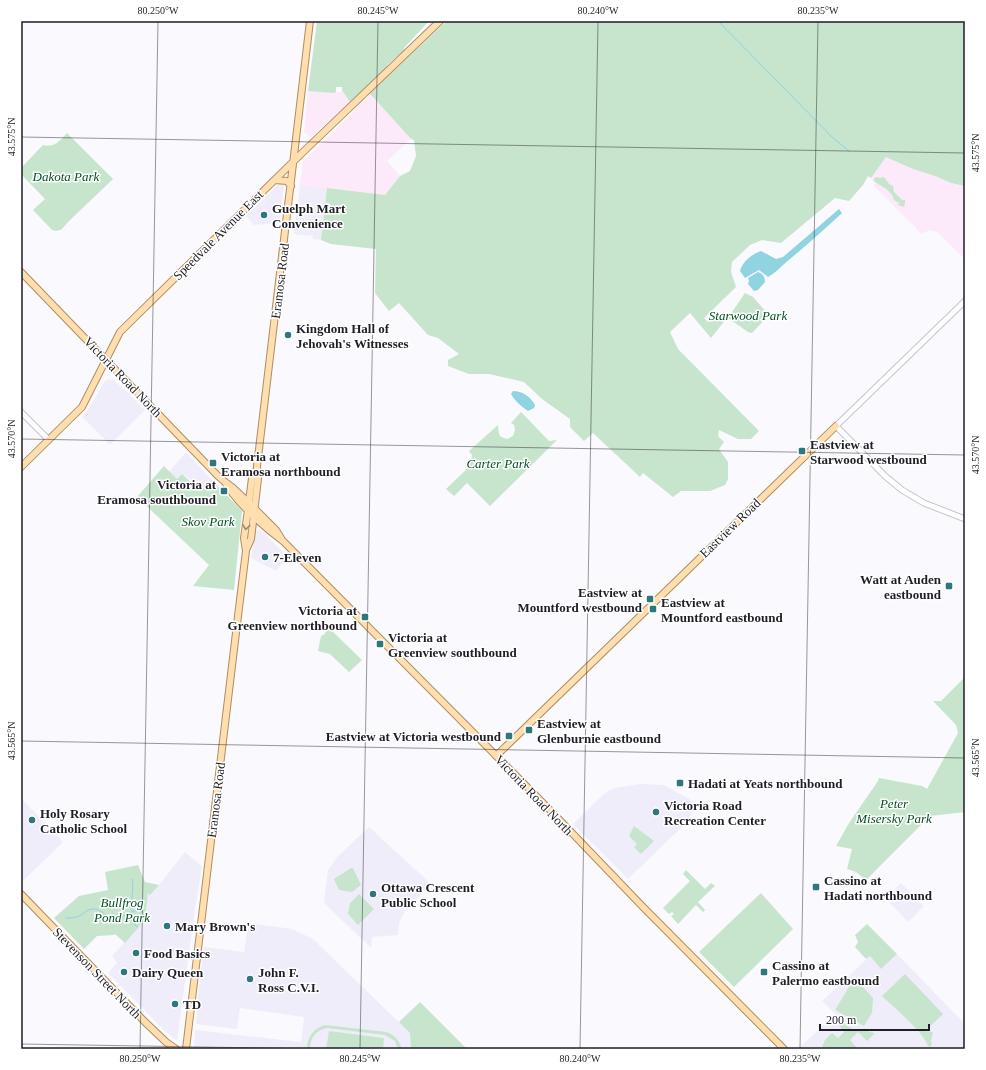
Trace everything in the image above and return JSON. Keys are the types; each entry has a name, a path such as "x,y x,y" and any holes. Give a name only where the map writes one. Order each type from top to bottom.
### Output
{"main road":[{"name":"Eramosa Road","path":"186,1049 246,551 244,538 258,479 257,469 310,21"},
{"name":"Speedvale Avenue East","path":"21,467 84,403 120,332 294,160 440,21"},
{"path":"298,129 301,141 307,145 311,144"},
{"path":"275,180 287,181 291,186"},
{"name":"Victoria Road North","path":"21,272 225,482 236,490 249,503 251,509"},
{"name":"Eastview Road","path":"496,756 836,426"},
{"name":"Eramosa Road","path":"249,503 252,478 257,469"},
{"name":"Victoria Road North","path":"225,482 230,491 276,530 283,541"},
{"path":"236,490 244,492 251,486"},
{"name":"Eramosa Road","path":"246,551 252,532 254,515 251,509"},
{"name":"Victoria Road North","path":"254,515 283,541 784,1049"},
{"path":"252,532 258,526 265,526"},
{"name":"Stevenson Street North","path":"21,894 145,1022 166,1042 176,1049"}],"street":[{"name":"Eastview Road","path":"836,426 965,301"},
{"path":"21,412 49,440"},
{"path":"836,426 885,476 902,490 924,503 965,519"}],"shaded area":[{"path":"342,90 350,102 311,137 304,132 308,91 333,93 341,92"},
{"path":"371,94 411,139 387,161 400,176 385,195 300,185 303,162"},
{"path":"886,156 913,169 951,183 965,186 965,259 937,232 930,230 920,234 919,231 874,186 875,183 871,178"},
{"path":"280,183 284,185 280,223 254,225 246,216"},
{"path":"300,185 327,188 321,240 313,239 313,236 294,234"},
{"path":"108,379 122,387 145,410 110,445 82,417 105,381"},
{"path":"186,452 212,480 201,490 183,474 177,479 169,472"},
{"path":"260,529 287,556 276,571 251,558 255,532 256,530"},
{"path":"640,784 664,785 698,804 684,825 628,879 573,824 606,792 615,788"},
{"name":"Holy Rosary Catholic School","path":"21,798 63,842 21,883"},
{"name":"Ottawa Crescent Public School","path":"369,827 431,884 405,911 399,923 398,935 372,937 371,948 324,903 328,870 338,856"},
{"path":"185,852 202,866 177,1041 165,1031 108,973 117,963 112,956 145,920 148,893 150,894 159,885"},
{"path":"901,883 924,906 908,922 885,898"},
{"path":"248,923 292,929 313,939 410,1033 411,1049 194,1049 195,1030 301,1042 304,1017 240,1008 237,1029 196,1024 204,947 244,952"},
{"path":"897,954 965,1024 965,1049 798,1049 835,1014 822,1001 870,956 881,969"}],"green space":[{"path":"317,21 429,21 404,48 404,50 387,65 391,73 447,21 965,21 965,186 951,183 886,157 871,178 868,176 863,185 849,201 835,198 781,243 762,240 750,245 732,262 731,272 736,287 704,318 708,322 727,318 711,338 690,313 670,332 678,349 759,431 751,439 738,439 719,430 718,436 724,442 719,449 728,462 728,479 725,485 710,491 681,491 673,497 643,473 640,477 593,433 584,441 570,427 570,419 542,399 524,382 489,374 469,374 448,366 448,360 459,354 438,338 428,335 399,303 389,311 375,293 376,249 331,244 321,240 327,188 385,195 400,176 410,171 416,156 414,140 411,139 365,88 350,102 342,90 342,87 336,87 336,92 334,93 308,91"},
{"name":"Dakota Park","path":"67,133 113,179 61,230 56,231 52,230 33,210 45,199 21,174 21,168 43,145 54,145"},
{"path":"876,177 884,177 889,184 893,186 894,192 902,200 905,200 904,207 898,205 901,201 899,203 894,200 891,193 873,180"},
{"name":"Starwood Park","path":"745,293 753,297 769,315 752,333 748,332 728,318"},
{"name":"Carter Park","path":"521,412 549,441 557,440 490,506 467,483 454,496 446,489 470,466 472,455 469,451 498,425 500,436 507,439 513,436 515,430 514,425 511,423"},
{"name":"Skov Park","path":"164,466 177,479 182,474 200,491 212,480 242,511 234,590 193,586 209,565 137,497"},
{"path":"326,629 330,629 362,660 349,672 330,654 318,651 321,636 325,634"},
{"name":"Peter Misersky Park","path":"965,677 965,812 930,816 866,880 856,872 847,869 852,849 836,846 849,823 879,778 922,786 927,789 958,733 956,725 933,701 941,701"},
{"path":"634,826 654,841 641,854 634,847 637,844 629,836"},
{"name":"Bullfrog Pond Park","path":"138,865 145,882 159,885 150,895 148,893 145,920 125,943 115,934 97,936 84,949 54,918 79,896 108,890 105,872"},
{"path":"353,868 361,885 352,892 339,890 334,879"},
{"path":"686,870 705,889 711,883 715,886 698,902 705,910 703,912 696,905 678,924 671,916 674,914 672,912 669,914 663,908 690,881 683,874"},
{"path":"761,893 793,929 734,987 699,952"},
{"path":"359,894 374,909 358,925 348,914 350,903"},
{"path":"867,924 897,954 881,969 870,956 866,959 855,947 858,942 855,935"},
{"path":"905,974 943,1014 925,1031 933,1032 931,1041 932,1044 930,1047 901,1013 882,996"},
{"path":"852,982 864,988 873,998 872,1013 864,1026 835,1010"},
{"path":"420,1002 467,1049 411,1049 410,1033 399,1022"},
{"path":"843,1022 854,1031 857,1029 869,1030 869,1032 871,1031 882,1041 874,1034 867,1041 858,1032 850,1040 858,1049 824,1049 822,1047 825,1040 832,1033 838,1038 844,1032 839,1025"},
{"path":"325,1025 386,1032 396,1038 402,1049 398,1049 395,1041 385,1035 327,1028 314,1035 311,1041 310,1049 307,1049 308,1041 314,1031"},
{"path":"329,1031 384,1038 383,1049 326,1049"}],"water":[{"path":"839,209 842,213 777,271 768,277 759,270 745,278 740,271 748,258 761,251 776,259 783,257"},
{"path":"758,272 763,276 765,282 758,290 754,291 748,284 748,278"},
{"path":"513,391 526,395 535,405 534,408 528,411 523,408 512,396 511,394"}],"waterway":[{"path":"718,21 832,137 850,152"},
{"path":"132,879 133,910"},
{"path":"66,918 77,917 93,909 113,918 121,917 138,910 143,911"},
{"path":"127,915 137,927"}],"place":[{"name":"Guelph Mart Convenience","path":"264,215"},
{"name":"Kingdom Hall of Jehovah's Witnesses","path":"288,335"},
{"name":"Eastview at Starwood westbound","path":"802,451"},
{"name":"Victoria at Eramosa northbound","path":"213,463"},
{"name":"Victoria at Eramosa southbound","path":"224,491"},
{"name":"7-Eleven","path":"265,557"},
{"name":"Watt at Auden eastbound","path":"949,586"},
{"name":"Eastview at Mountford westbound","path":"650,599"},
{"name":"Eastview at Mountford eastbound","path":"653,609"},
{"name":"Victoria at Greenview northbound","path":"365,617"},
{"name":"Victoria at Greenview southbound","path":"380,644"},
{"name":"Eastview at Glenburnie eastbound","path":"529,730"},
{"name":"Eastview at Victoria westbound","path":"509,736"},
{"name":"Hadati at Yeats northbound","path":"680,783"},
{"name":"Victoria Road Recreation Center","path":"656,812"},
{"name":"Holy Rosary Catholic School","path":"32,820"},
{"name":"Cassino at Hadati northbound","path":"816,887"},
{"name":"Ottawa Crescent Public School","path":"373,894"},
{"name":"Mary Brown's","path":"167,926"},
{"name":"Food Basics","path":"136,953"},
{"name":"Dairy Queen","path":"124,972"},
{"name":"Cassino at Palermo eastbound","path":"764,972"},
{"name":"John F. Ross C.V.I.","path":"250,979"},
{"name":"TD","path":"175,1004"}]}
